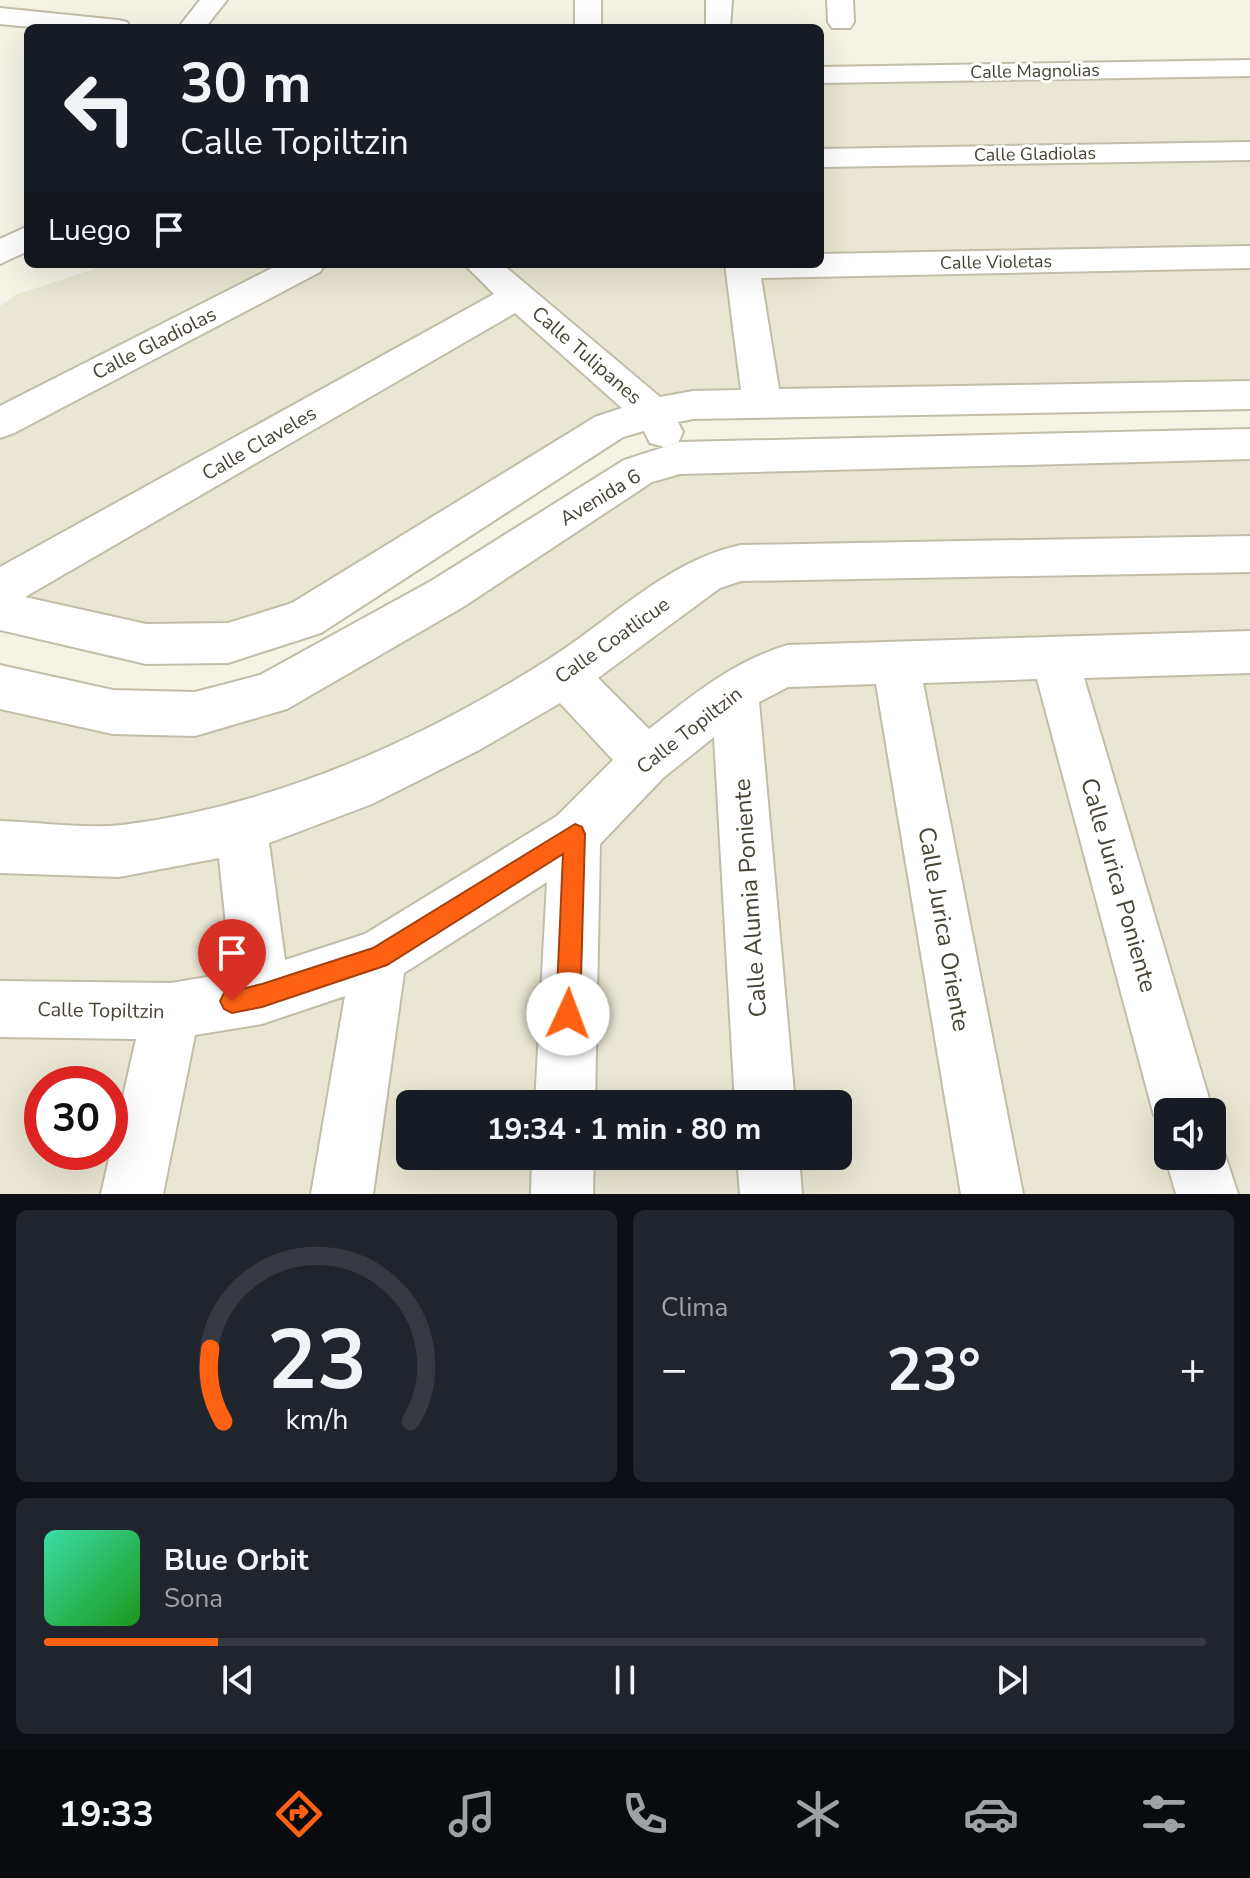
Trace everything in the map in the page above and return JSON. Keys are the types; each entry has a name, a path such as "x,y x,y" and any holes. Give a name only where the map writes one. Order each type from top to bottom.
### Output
{"street":[{"path":"48,21 68,0"},
{"path":"194,24 214,0"},
{"path":"588,0 588,24"},
{"path":"0,16 78,24"},
{"name":"Calle Magnolias","path":"824,75 1250,68"},
{"name":"Calle Gladiolas","path":"824,158 1250,151"},
{"path":"0,253 24,239"},
{"name":"Calle Violetas","path":"824,264 1250,257"},
{"name":"Calle Gladiolas","path":"0,423 300,268"},
{"name":"Calle Tulipanes","path":"486,268 653,413 680,458"},
{"path":"742,268 762,402"},
{"name":"Calle Claveles","path":"0,589 518,296"},
{"path":"0,611 146,644 228,643 305,619 609,427 693,405 1250,395"},
{"name":"Avenida 6","path":"0,687 113,712 195,714 270,694 447,594 638,471 680,458 1250,444"},
{"path":"415,548 447,594"},
{"name":"Calle Coatlicue","path":"0,847 119,851 241,828 354,787 462,734 565,675 705,575 722,567 741,563 1250,554"},
{"name":"Calle Topiltzin","path":"0,1009 171,1011 262,996 379,957 575,834 646,761 735,691 765,673 788,666 1250,652"},
{"name":"Calle Jurica Poniente","path":"1055,659 1179,1098"},
{"name":"Calle Jurica Oriente","path":"896,664 992,1194"},
{"path":"565,675 646,761"},
{"name":"Calle Alumia Poniente","path":"735,691 764,1090"},
{"path":"241,828 262,996"},
{"path":"566,1090 575,834"},
{"path":"342,1194 379,957"},
{"path":"132,1194 171,1011"},
{"path":"562,1194 563,1170"},
{"path":"769,1170 771,1194"},
{"path":"1200,1170 1207,1194"}],"shaded area":[{"path":"1250,68 1250,395 653,412 228,643 0,609 0,306 15,295 97,268 824,268 824,81"},
{"path":"680,458 1250,458 1250,1194 0,1194 0,687 195,714"}],"route":[{"path":"232,1001 262,996 379,957 575,834 568,1014"}]}
